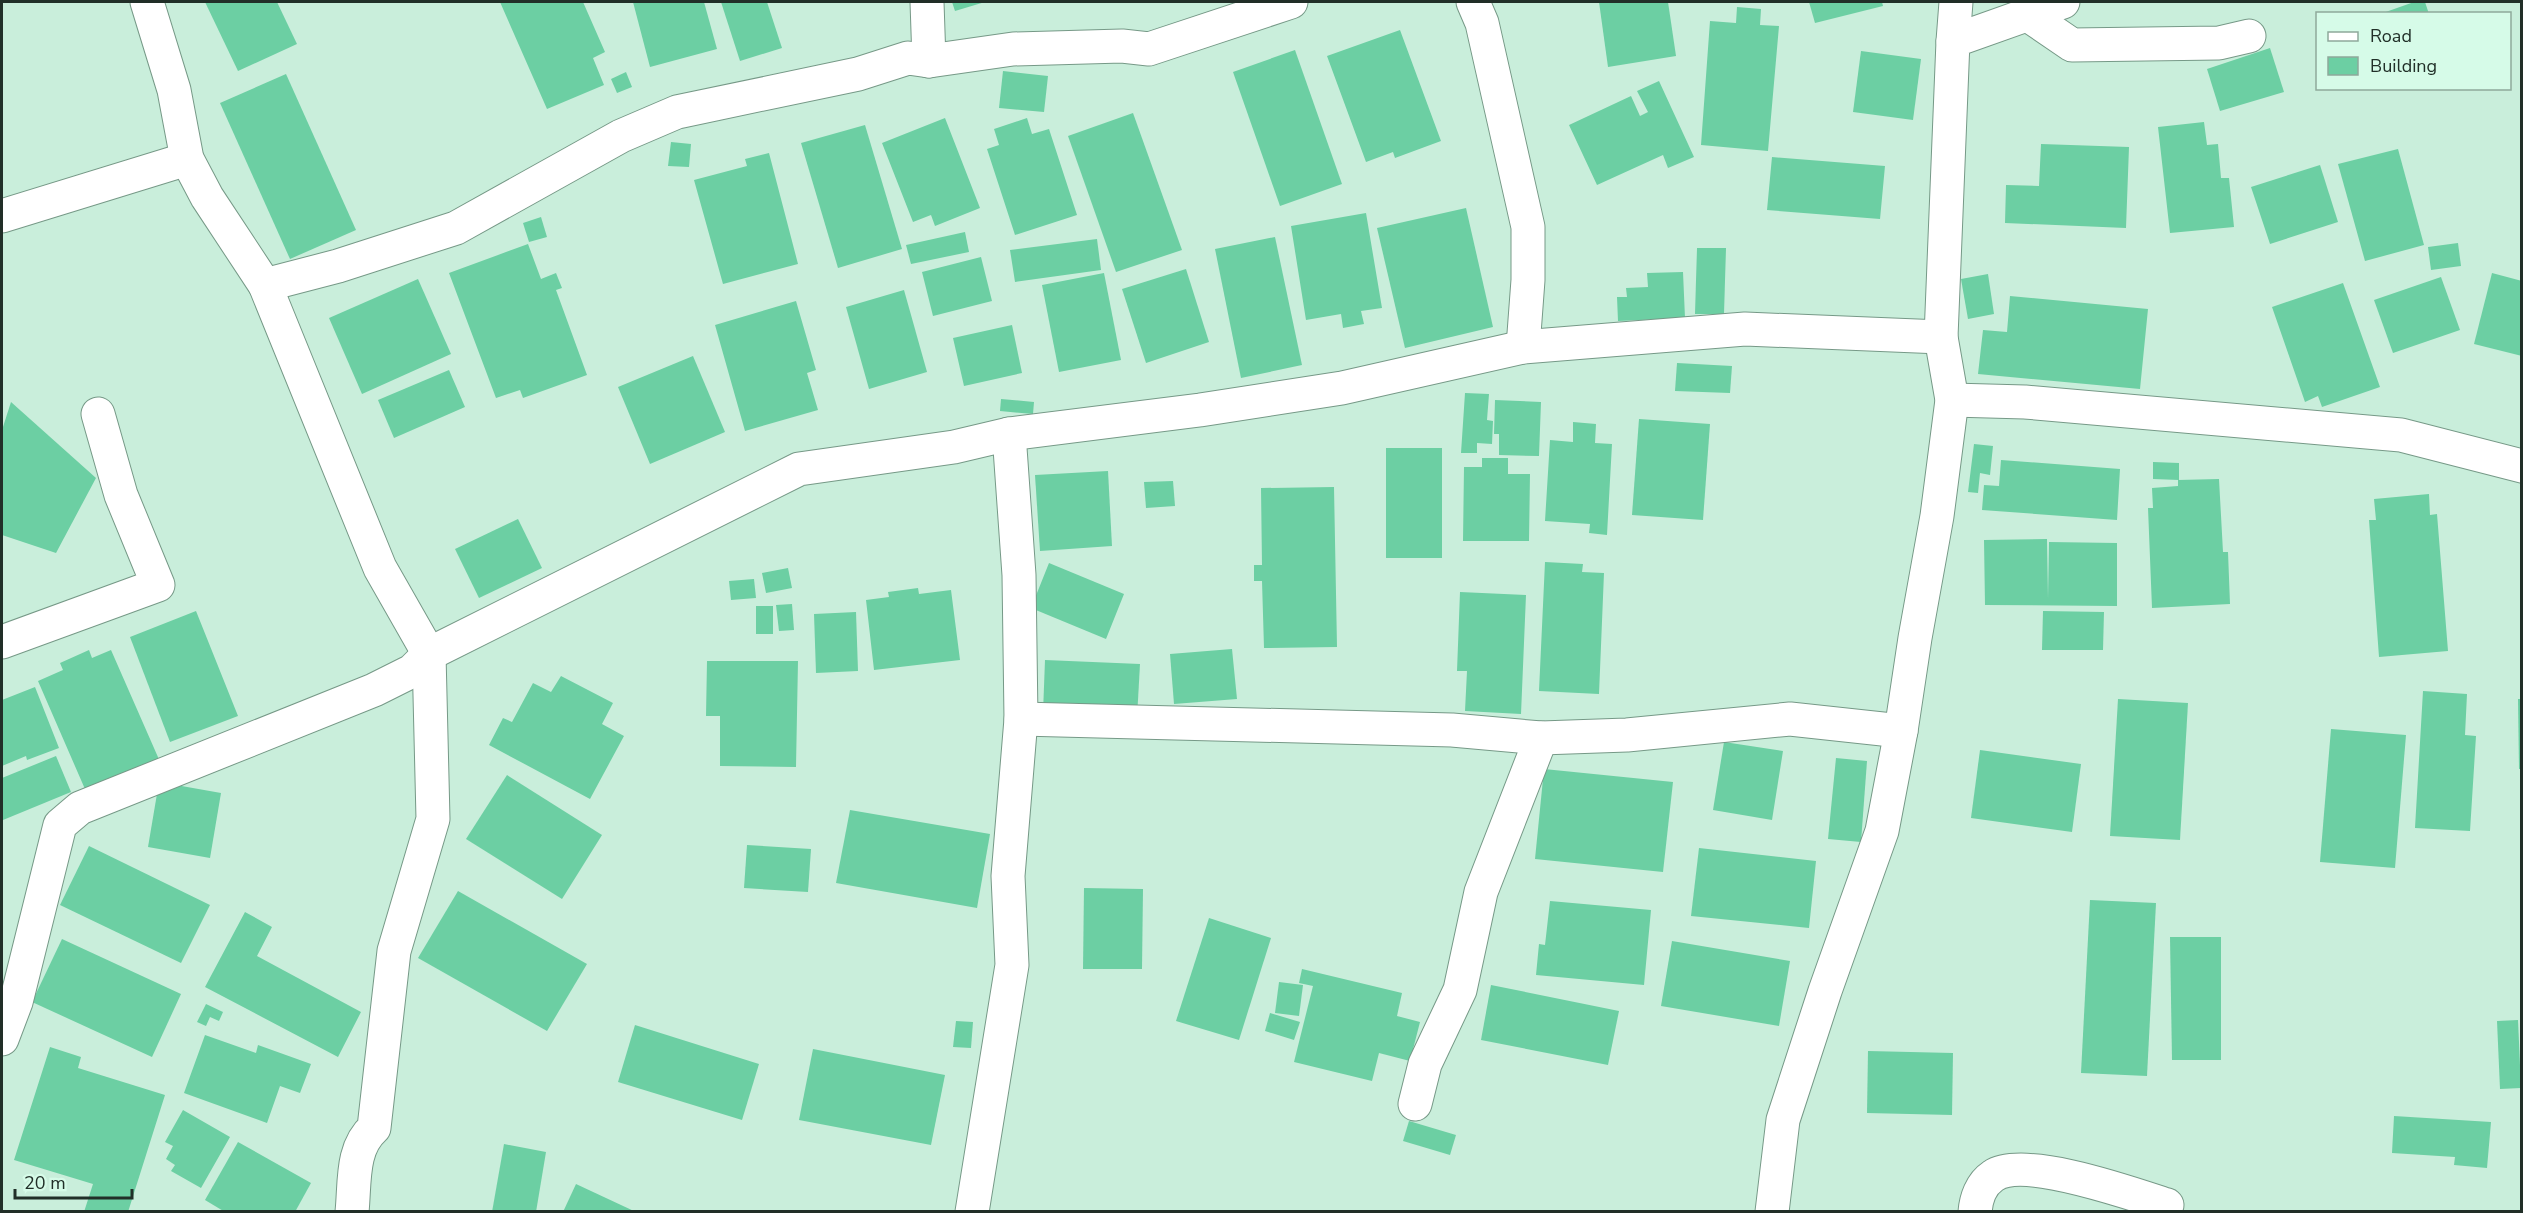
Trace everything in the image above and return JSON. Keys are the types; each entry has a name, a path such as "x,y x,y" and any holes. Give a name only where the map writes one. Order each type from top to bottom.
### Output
{"street":[{"path":"147,2 174,90 187,159 207,196 265,285 380,568 429,654 433,819 394,951 374,1128 363,1137 358,1152 352,1212"},
{"path":"927,2 929,61"},
{"path":"265,285 338,266 456,228 621,136 677,112 858,74 908,58 929,61 1013,49 1122,46 1149,49 1292,2"},
{"path":"1473,2 1482,23 1528,227 1528,280 1522,347"},
{"path":"1772,1212 1783,1120 1825,991 1882,831 1937,516 1952,400 1941,337 1956,2"},
{"path":"1953,41 2063,2"},
{"path":"2028,15 2072,45 2220,43 2249,36"},
{"path":"2,216 187,159"},
{"path":"2,1039 16,1002 60,825 80,808 374,690 412,671 429,654 799,469 954,447 1010,435 1200,410 1342,388 1522,347 1744,329 1941,337"},
{"path":"1952,400 2025,402 2401,435 2522,466"},
{"path":"2,642 158,585 121,495 98,414"},
{"path":"972,1212 1012,965 1008,876 1021,719 1019,575 1010,435"},
{"path":"1021,719 1452,730 1541,738 1627,735 1790,719 1901,731"},
{"path":"1415,1104 1425,1064 1460,990 1480,892 1541,738"},
{"path":"1975,1212 1976,1197 1993,1176 2013,1170 2078,1176 2167,1205"}],"building":[{"path":"205,2 277,2 297,44 238,71"},
{"path":"500,2 583,2 605,52 593,58 604,85 547,109"},
{"path":"633,2 704,2 717,49 650,67"},
{"path":"721,2 767,2 782,48 740,61"},
{"path":"952,2 985,2 955,11"},
{"path":"1599,2 1668,2 1676,56 1608,67"},
{"path":"1809,2 1882,2 1883,6 1815,23"},
{"path":"2414,2 2425,2 2428,12 2386,12"},
{"path":"1737,7 1761,9 1760,25 1779,26 1768,151 1701,145 1710,21 1736,23"},
{"path":"1400,30 1441,141 1395,158 1393,152 1366,162 1327,56"},
{"path":"2270,48 2284,92 2220,111 2207,69"},
{"path":"1295,50 1342,184 1280,206 1233,72"},
{"path":"1861,51 1921,59 1913,120 1853,112"},
{"path":"1003,71 1048,76 1044,112 999,108"},
{"path":"626,72 632,87 617,93 611,79"},
{"path":"286,74 356,230 290,259 220,103"},
{"path":"1659,81 1694,157 1668,168 1663,155 1597,185 1569,125 1631,96 1640,116 1648,112 1637,91"},
{"path":"1133,113 1182,250 1116,272 1068,136"},
{"path":"945,118 980,208 935,226 931,215 913,222 882,143"},
{"path":"1027,118 1032,134 1049,129 1077,215 1015,235 987,149 999,145 994,129"},
{"path":"2204,122 2207,145 2218,144 2221,178 2229,178 2234,227 2170,233 2158,127"},
{"path":"865,125 902,249 838,268 801,143"},
{"path":"671,142 691,144 689,167 668,166"},
{"path":"2041,144 2129,147 2126,228 2005,223 2006,185 2039,186"},
{"path":"2398,149 2424,245 2365,261 2338,164"},
{"path":"769,153 798,264 723,284 694,180 747,166 745,159"},
{"path":"1772,157 1885,166 1880,219 1767,210"},
{"path":"2320,165 2338,222 2270,244 2251,187"},
{"path":"1466,208 1493,327 1405,348 1377,228"},
{"path":"1366,213 1382,308 1361,311 1364,324 1343,328 1341,314 1306,320 1291,226"},
{"path":"541,217 547,237 529,242 523,223"},
{"path":"965,232 969,252 911,264 906,245"},
{"path":"1275,237 1302,365 1241,378 1215,249"},
{"path":"1097,239 1101,270 1015,282 1010,250"},
{"path":"2458,243 2461,266 2431,270 2428,247"},
{"path":"528,244 541,279 556,273 562,288 556,290 587,375 523,398 520,390 496,398 449,273"},
{"path":"1697,248 1726,248 1724,314 1695,314"},
{"path":"981,257 992,301 933,316 922,272"},
{"path":"1186,269 1209,342 1146,363 1122,289"},
{"path":"1683,272 1685,318 1618,321 1617,297 1627,297 1626,288 1648,287 1647,273"},
{"path":"1104,273 1121,360 1059,372 1042,285"},
{"path":"2492,273 2522,281 2522,356 2474,344"},
{"path":"1988,274 1994,314 1968,319 1961,279"},
{"path":"2441,277 2460,330 2393,353 2374,300"},
{"path":"418,279 451,354 362,394 329,318"},
{"path":"2343,283 2380,387 2322,407 2318,396 2305,402 2272,307"},
{"path":"904,290 927,372 869,389 846,307"},
{"path":"2010,296 2148,309 2140,389 1978,374 1983,330 2007,332"},
{"path":"796,301 816,370 807,373 818,410 745,431 715,325"},
{"path":"1012,325 1022,373 964,386 953,338"},
{"path":"693,356 725,432 650,464 618,387"},
{"path":"1677,363 1732,366 1730,393 1675,391"},
{"path":"449,370 465,407 394,438 378,400"},
{"path":"1465,393 1489,394 1487,420 1493,421 1492,444 1477,443 1477,453 1461,453"},
{"path":"1001,399 1034,402 1033,414 1000,411"},
{"path":"1495,400 1541,402 1539,456 1499,455 1499,434 1494,434"},
{"path":"11,402 96,478 56,553 2,535 2,430"},
{"path":"1639,419 1710,424 1703,520 1632,515"},
{"path":"1573,422 1596,424 1595,443 1612,444 1607,535 1589,533 1590,524 1545,521 1550,440 1573,442"},
{"path":"1974,444 1993,446 1990,475 1980,473 1978,493 1968,492"},
{"path":"1386,448 1442,448 1442,558 1386,558"},
{"path":"1482,458 1508,458 1508,474 1530,474 1529,541 1463,541 1464,467 1482,467"},
{"path":"2001,460 2120,469 2117,520 1982,510 1984,485 1999,486"},
{"path":"2153,462 2179,463 2179,480 2153,479"},
{"path":"1108,471 1112,546 1040,551 1035,475"},
{"path":"2219,479 2223,552 2228,552 2230,604 2152,608 2148,508 2153,508 2152,488 2178,486 2178,480"},
{"path":"1173,481 1175,506 1146,508 1144,482"},
{"path":"1334,487 1337,647 1264,648 1262,581 1254,581 1254,565 1262,565 1261,488"},
{"path":"2429,494 2430,515 2437,514 2448,651 2379,657 2369,520 2376,520 2374,499"},
{"path":"518,519 542,568 479,598 455,549"},
{"path":"2047,539 2048,599 2049,542 2117,543 2117,606 1985,605 1984,540"},
{"path":"1545,562 1583,564 1582,572 1604,573 1599,694 1539,691"},
{"path":"1049,563 1124,594 1106,639 1031,608"},
{"path":"788,568 792,588 766,593 762,573"},
{"path":"754,579 756,598 731,600 729,581"},
{"path":"918,588 919,594 951,590 960,660 874,670 866,600 889,597 888,592"},
{"path":"1460,592 1526,595 1521,714 1465,711 1467,671 1457,671"},
{"path":"792,604 794,630 779,631 776,605"},
{"path":"756,606 773,606 773,634 756,634"},
{"path":"196,611 238,716 170,742 130,637"},
{"path":"2043,611 2104,612 2103,650 2042,650"},
{"path":"856,612 858,671 816,673 814,614"},
{"path":"1232,649 1237,699 1174,704 1170,654"},
{"path":"89,650 92,658 111,650 161,764 88,796 38,681 63,670 60,663"},
{"path":"1045,660 1140,664 1137,718 1043,713"},
{"path":"707,661 798,661 796,767 720,766 720,716 706,716"},
{"path":"561,676 613,703 602,724 624,736 590,799 489,745 503,718 512,722 533,683 551,692"},
{"path":"35,687 59,748 27,760 26,756 2,766 2,700"},
{"path":"2423,691 2467,694 2465,735 2476,736 2470,831 2415,828"},
{"path":"2118,699 2188,703 2180,840 2110,836"},
{"path":"2518,699 2522,699 2522,769 2519,769"},
{"path":"2331,729 2406,735 2395,868 2320,862"},
{"path":"1724,742 1783,751 1772,820 1713,810"},
{"path":"1980,750 2081,764 2072,832 1971,818"},
{"path":"56,756 71,792 3,820 2,778"},
{"path":"1836,758 1867,761 1861,842 1828,839"},
{"path":"1544,769 1673,782 1663,872 1535,859"},
{"path":"507,775 602,835 562,899 466,839"},
{"path":"159,782 221,793 210,858 148,847"},
{"path":"850,810 990,834 977,908 836,883"},
{"path":"747,845 811,849 808,892 744,888"},
{"path":"89,846 210,905 181,963 60,905"},
{"path":"1699,848 1816,861 1809,928 1691,916"},
{"path":"1084,888 1143,889 1142,969 1083,969"},
{"path":"458,891 587,964 547,1031 418,958"},
{"path":"2090,900 2156,903 2147,1076 2081,1073"},
{"path":"1550,901 1651,910 1644,985 1536,975 1539,944 1545,945"},
{"path":"245,912 272,927 257,956 361,1012 338,1057 205,987"},
{"path":"1209,918 1271,938 1239,1040 1176,1021"},
{"path":"2170,937 2221,937 2221,1060 2172,1060"},
{"path":"62,939 181,994 152,1057 32,1002"},
{"path":"1672,941 1790,961 1779,1026 1661,1006"},
{"path":"1302,969 1402,993 1397,1016 1420,1022 1410,1061 1379,1053 1372,1081 1294,1062 1313,986 1299,983"},
{"path":"1279,982 1303,985 1299,1016 1275,1013"},
{"path":"1491,985 1619,1011 1608,1065 1481,1040"},
{"path":"206,1004 223,1012 219,1021 210,1017 206,1026 197,1022"},
{"path":"1270,1013 1300,1022 1294,1040 1265,1031"},
{"path":"2518,1020 2521,1088 2500,1089 2497,1021"},
{"path":"956,1021 973,1022 971,1048 953,1047"},
{"path":"635,1025 759,1064 742,1120 618,1082"},
{"path":"205,1035 256,1053 258,1045 311,1064 300,1093 280,1086 267,1123 184,1093"},
{"path":"50,1047 81,1057 78,1068 165,1095 128,1212 84,1212 93,1184 14,1160"},
{"path":"813,1049 945,1075 931,1145 799,1120"},
{"path":"1868,1051 1953,1053 1952,1115 1867,1113"},
{"path":"183,1110 230,1137 201,1188 171,1171 175,1165 166,1159 173,1146 165,1142"},
{"path":"2394,1116 2491,1122 2487,1168 2454,1165 2455,1157 2392,1153"},
{"path":"1409,1121 1456,1135 1450,1155 1403,1141"},
{"path":"238,1142 311,1183 295,1212 225,1212 205,1200"},
{"path":"504,1144 546,1152 536,1212 492,1212"},
{"path":"576,1184 636,1212 563,1212"}]}
